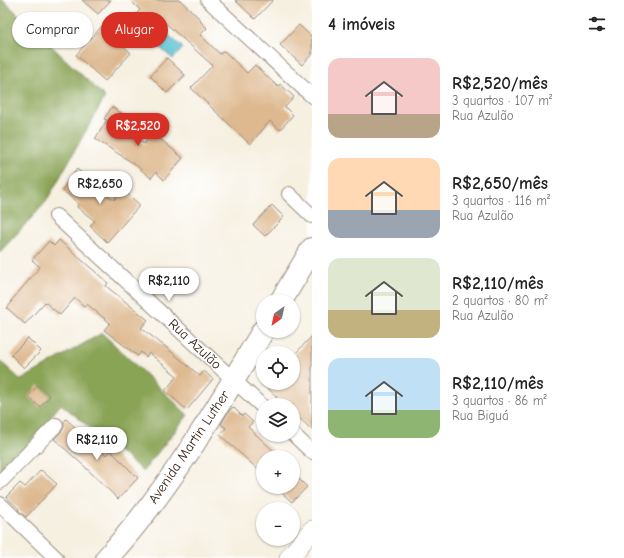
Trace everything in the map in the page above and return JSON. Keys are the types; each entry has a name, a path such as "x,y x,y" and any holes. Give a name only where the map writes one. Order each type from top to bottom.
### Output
{"main road":[{"path":"285,294 312,249"},
{"name":"Avenida Martin Luther","path":"107,558 161,492 234,380 259,338"}],"street":[{"path":"208,0 312,96"},
{"path":"288,194 312,216"},
{"name":"Rua Azulão","path":"56,216 256,400"},
{"path":"0,482 56,425"},
{"path":"300,441 312,452"},
{"path":"0,504 56,558"},
{"path":"292,557 312,530"}],"green space":[{"path":"0,0 3,0 16,12 12,12 12,48 53,48 105,97 46,202 0,252"},
{"path":"102,333 188,415 143,471 61,404 0,480 0,361 21,380"}],"water":[{"path":"168,34 183,48 173,59 160,48 168,48"}],"building":[{"path":"82,0 111,0 98,14"},
{"path":"130,0 180,0 201,20 200,21 207,28 200,35 220,54 224,51 247,73 255,65 278,87 280,84 294,97 285,107 293,115 280,130 270,121 250,144 191,88 212,66 211,64 168,25 168,12 138,12 140,10"},
{"path":"235,0 273,0 255,19"},
{"path":"299,25 312,37 312,54 302,65 280,45"},
{"path":"101,27 101,48 126,48 131,53 105,81 76,55 82,48 93,48 93,36"},
{"path":"167,58 185,75 167,93 150,76"},
{"path":"112,107 133,121 126,132 144,144 153,133 183,158 164,180 156,172 151,178 133,163 95,139 107,120 104,119"},
{"path":"77,169 89,179 88,180 114,200 123,190 140,205 107,242 90,226 95,221 77,207 79,204 62,190"},
{"path":"272,205 284,217 265,236 253,225"},
{"path":"59,240 108,283 106,286 148,320 141,328 200,376 204,371 213,379 187,410 165,391 177,376 149,353 146,357 141,352 138,356 104,330 110,323 87,304 85,307 75,298 60,315 45,302 25,324 7,308 12,302 11,301 40,267 32,260 49,241 54,246"},
{"path":"312,336 312,430 300,419 300,398 276,398 270,390 300,390 300,349"},
{"path":"28,338 41,351 24,368 11,355"},
{"path":"38,385 50,396 40,407 28,397"},
{"path":"233,407 242,416 244,414 253,422 248,427 256,434 256,442 264,442 273,450 256,450 256,468 220,435 226,428 221,424"},
{"path":"66,419 106,455 110,450 138,478 118,499 54,439 62,431"},
{"path":"41,470 57,484 26,517 6,497 20,483 25,487"},
{"path":"300,480 307,487 300,494"},
{"path":"283,494 300,494 292,502"}]}
